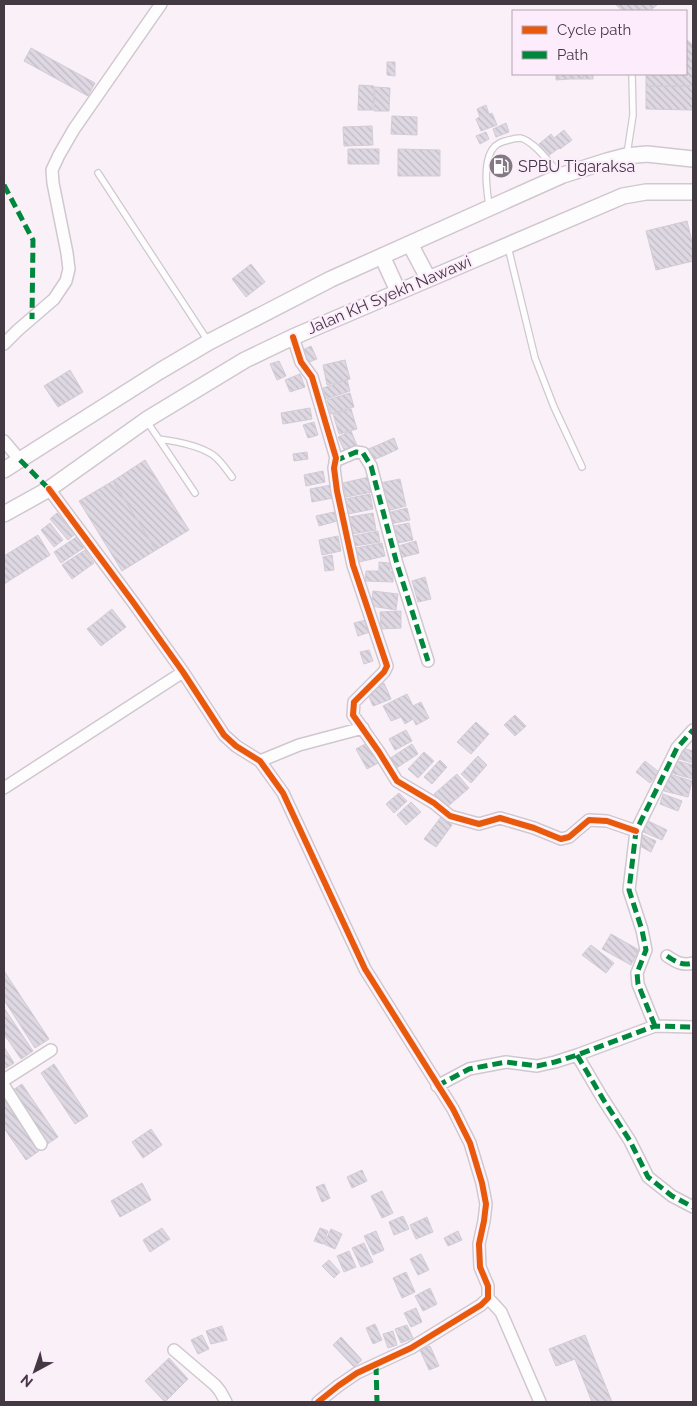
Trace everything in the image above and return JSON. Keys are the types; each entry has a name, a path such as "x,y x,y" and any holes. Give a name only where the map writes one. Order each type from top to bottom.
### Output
{"main road":[{"name":"Jalan KH Syekh Nawawi","path":"4,470 209,342 331,279 561,176 626,156 648,154 693,159"},
{"name":"Jalan KH Syekh Nawawi","path":"4,514 49,489 146,420 245,360 293,337 622,196 646,192 693,192"},
{"path":"410,244 428,278"},
{"path":"382,256 398,291"}],"street":[{"path":"4,344 54,300 66,281 69,268 52,170 74,129 161,4"},
{"path":"293,337 301,362 312,377 336,458 334,468 337,491 353,565 387,666 384,672 354,702 353,715 397,781 434,803 450,816 479,824 500,818 534,828 561,839 569,837 590,820 607,821 636,831"},
{"path":"4,441 20,460"},
{"path":"335,461 356,452 363,453 371,466 397,564 428,661"},
{"path":"49,489 183,672 224,735 236,746 260,761 283,792 365,969 452,1109 470,1143 486,1204 479,1244 480,1267 488,1286 488,1298 501,1312 540,1402"},
{"path":"4,788 183,672"},
{"path":"260,761 299,745 363,728"},
{"path":"655,1026 638,984 637,973 646,950 642,930 629,890 636,831 677,748 693,730"},
{"path":"667,956 678,963 688,965 693,963"},
{"path":"437,1086 469,1069 506,1062 537,1066 577,1055 655,1026 693,1027"},
{"path":"4,1080 51,1050"},
{"path":"577,1055 630,1141 648,1177 672,1196 693,1207"},
{"path":"4,1086 41,1144"},
{"path":"318,1402 357,1373 411,1348 480,1305 488,1298"},
{"path":"174,1350 215,1385 226,1402"}],"lane":[{"path":"626,156 633,115 632,75"},
{"path":"490,208 487,185 488,164 491,152 499,142 519,138 531,143 561,176"},
{"path":"98,173 209,342"},
{"path":"507,245 535,358 554,406 582,467"},
{"path":"146,420 195,492"},
{"path":"159,438 174,441 211,454 224,465 232,477"}],"building":[{"path":"615,4 658,4 651,10 622,10"},
{"path":"687,40 693,45 693,60 687,60"},
{"path":"31,48 95,83 88,96 24,61"},
{"path":"687,60 693,60 693,86 646,86 646,75 687,75"},
{"path":"387,62 395,62 395,76 387,75"},
{"path":"556,75 570,75 570,79 556,80"},
{"path":"570,75 583,75 583,79 570,79"},
{"path":"583,75 593,75 593,79 583,79"},
{"path":"359,85 374,86 373,110 358,110"},
{"path":"646,86 693,86 693,110 646,109"},
{"path":"375,87 390,88 389,111 374,111"},
{"path":"486,105 489,114 492,113 497,125 481,131 476,119 480,117 477,109"},
{"path":"392,116 417,117 417,135 391,134"},
{"path":"506,123 509,132 496,137 493,129"},
{"path":"372,126 373,145 344,146 343,127"},
{"path":"564,130 572,140 548,156 539,144 551,134 554,138"},
{"path":"486,132 489,139 480,144 476,136"},
{"path":"348,149 379,149 379,164 348,164"},
{"path":"398,149 440,150 440,176 398,176"},
{"path":"687,221 693,246 693,261 656,270 646,231"},
{"path":"251,264 265,282 246,297 232,279"},
{"path":"311,346 317,359 304,364 298,352"},
{"path":"345,360 350,379 327,385 323,365"},
{"path":"279,361 286,376 277,380 270,364"},
{"path":"70,370 83,392 58,407 44,386"},
{"path":"300,374 305,387 290,392 285,380"},
{"path":"347,380 350,391 326,399 323,388"},
{"path":"350,393 354,407 331,414 327,400"},
{"path":"310,408 312,419 283,424 281,413"},
{"path":"351,409 357,429 339,434 333,414"},
{"path":"314,422 318,435 308,438 303,425"},
{"path":"351,431 358,448 346,454 338,437"},
{"path":"394,438 398,449 383,456 378,445"},
{"path":"378,445 383,456 371,461 366,450"},
{"path":"307,452 308,459 294,461 293,454"},
{"path":"145,460 189,530 156,550 113,481"},
{"path":"323,471 325,482 306,486 304,475"},
{"path":"369,477 372,492 346,497 343,483"},
{"path":"400,479 406,506 387,511 380,483"},
{"path":"113,481 156,550 122,571 79,501"},
{"path":"331,485 333,498 312,502 310,489"},
{"path":"370,494 373,509 348,514 345,499"},
{"path":"407,508 410,520 390,524 387,513"},
{"path":"334,512 337,521 319,526 316,516"},
{"path":"57,513 75,534 68,540 50,519"},
{"path":"373,513 376,530 352,534 349,517"},
{"path":"50,523 63,540 54,547 41,530"},
{"path":"409,523 413,540 393,544 389,527"},
{"path":"378,531 380,542 355,546 353,536"},
{"path":"38,535 50,555 4,584 4,556"},
{"path":"78,536 85,547 61,563 54,552"},
{"path":"338,536 341,551 322,555 319,540"},
{"path":"416,541 419,553 399,558 395,547"},
{"path":"382,543 385,556 359,562 356,548"},
{"path":"85,550 94,563 72,579 62,565"},
{"path":"332,555 334,570 325,571 323,557"},
{"path":"379,562 390,563 390,571 393,572 393,582 365,581 366,571 379,571"},
{"path":"425,577 431,599 418,602 412,581"},
{"path":"373,591 398,594 396,610 371,606"},
{"path":"112,609 126,627 101,646 87,629"},
{"path":"401,611 401,628 381,629 380,612"},
{"path":"366,620 370,632 358,636 354,623"},
{"path":"369,650 373,661 364,664 360,652"},
{"path":"384,683 391,699 373,706 366,690"},
{"path":"407,694 413,706 421,702 429,718 416,725 413,719 405,724 401,717 391,721 383,706"},
{"path":"515,715 526,726 515,736 504,725"},
{"path":"476,722 489,734 471,754 457,742"},
{"path":"406,730 412,741 395,750 389,739"},
{"path":"371,741 382,761 367,769 356,749"},
{"path":"412,744 418,754 395,769 389,759"},
{"path":"679,747 693,751 693,763 676,758"},
{"path":"424,752 434,761 418,778 408,769"},
{"path":"478,756 487,765 471,783 461,774"},
{"path":"440,760 447,767 432,784 424,777"},
{"path":"674,760 693,765 693,779 671,773"},
{"path":"645,761 659,772 650,783 636,772"},
{"path":"457,774 469,788 446,808 434,794"},
{"path":"669,774 692,781 688,797 664,791"},
{"path":"399,793 407,801 394,813 386,804"},
{"path":"663,794 682,801 678,811 660,804"},
{"path":"411,802 421,812 406,825 397,815"},
{"path":"441,817 452,825 436,847 424,839"},
{"path":"646,820 667,830 662,840 641,831"},
{"path":"641,834 656,841 651,852 636,844"},
{"path":"611,934 639,950 631,965 602,949"},
{"path":"591,945 614,963 606,973 582,955"},
{"path":"4,971 49,1039 35,1048 4,1000"},
{"path":"4,1008 33,1051 21,1059 4,1034"},
{"path":"4,1047 14,1063 4,1069"},
{"path":"54,1064 88,1116 75,1124 41,1073"},
{"path":"22,1084 58,1137 46,1145 10,1092"},
{"path":"4,1100 39,1151 26,1160 4,1128"},
{"path":"151,1129 162,1145 143,1158 132,1142"},
{"path":"362,1170 367,1181 352,1188 347,1177"},
{"path":"142,1183 151,1200 120,1217 111,1201"},
{"path":"324,1184 330,1198 322,1202 316,1187"},
{"path":"382,1191 393,1213 382,1218 371,1196"},
{"path":"403,1216 409,1229 394,1235 389,1222"},
{"path":"427,1217 433,1232 416,1239 410,1225"},
{"path":"162,1228 170,1239 150,1252 143,1240"},
{"path":"320,1228 328,1231 323,1244 314,1241"},
{"path":"331,1229 342,1234 335,1249 324,1244"},
{"path":"376,1231 384,1250 373,1255 364,1236"},
{"path":"458,1231 462,1240 448,1246 444,1238"},
{"path":"364,1243 373,1262 361,1267 352,1248"},
{"path":"349,1251 356,1267 344,1272 337,1256"},
{"path":"421,1254 429,1270 418,1275 410,1259"},
{"path":"329,1260 340,1272 334,1278 322,1266"},
{"path":"406,1272 415,1292 402,1298 393,1278"},
{"path":"430,1288 437,1304 423,1311 415,1296"},
{"path":"416,1308 422,1322 411,1327 404,1313"},
{"path":"375,1324 382,1340 373,1344 366,1328"},
{"path":"407,1325 413,1338 401,1343 395,1329"},
{"path":"222,1326 227,1340 211,1344 206,1331"},
{"path":"393,1331 397,1345 388,1348 383,1334"},
{"path":"202,1335 209,1349 198,1354 191,1340"},
{"path":"585,1335 612,1402 592,1402 575,1359 556,1366 549,1349"},
{"path":"341,1337 362,1360 354,1367 333,1345"},
{"path":"430,1346 439,1366 429,1370 420,1350"},
{"path":"169,1358 188,1379 165,1402 145,1381"}],"marked path":[{"path":"4,185 33,240 32,319"},
{"path":"335,461 356,452 363,453 371,466 397,564 428,661"},
{"path":"20,460 49,489"},
{"path":"655,1026 638,984 637,973 646,950 642,930 629,890 636,831 677,748 693,730"},
{"path":"667,956 679,963 693,963"},
{"path":"437,1086 469,1069 506,1062 537,1066 555,1062 655,1026 693,1027"},
{"path":"577,1055 630,1141 648,1177 672,1196 693,1207"},
{"path":"376,1365 377,1402"}],"cycle path":[{"path":"293,337 301,362 312,377 336,458 334,468 337,491 353,565 387,666 384,672 354,702 353,715 397,781 434,803 450,816 479,824 500,818 534,828 561,839 569,837 589,820 607,821 636,831"},
{"path":"49,489 183,672 224,735 236,746 260,761 283,793 365,969 453,1109 470,1143 482,1183 486,1204 479,1244 480,1267 488,1286 488,1298 481,1305 411,1348 357,1373 318,1402"}],"place":[{"name":"SPBU Tigaraksa","path":"501,166"}]}
